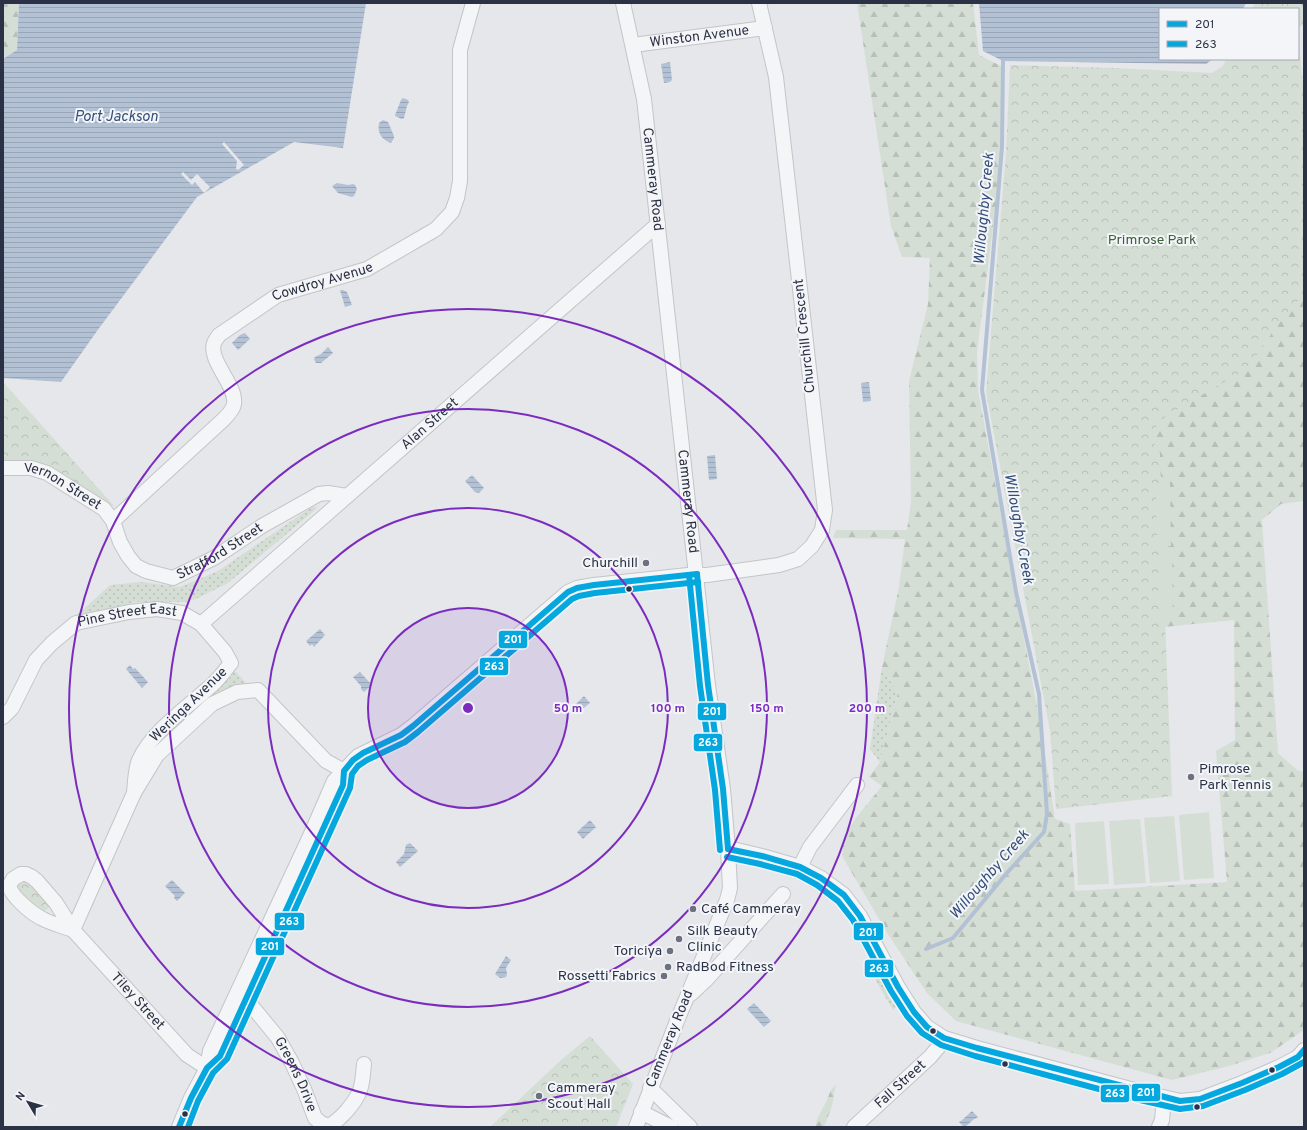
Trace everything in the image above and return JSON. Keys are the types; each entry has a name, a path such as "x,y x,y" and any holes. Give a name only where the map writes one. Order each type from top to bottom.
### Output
{"street":[{"name":"Cowdroy Avenue","path":"113,521 231,412 234,403 233,394 213,351 214,343 219,335 278,295 367,269 436,229 452,212 457,198 460,181 460,50 473,3"},
{"name":"Cammeray Road","path":"624,3 644,99 708,685 722,789 730,888 727,900 709,946 677,1021 636,1127"},
{"name":"Churchill Crescent","path":"207,1068 210,1051 311,834 334,781 353,760 413,726 568,592 577,588 594,585 697,574 706,575 779,565 798,559 812,546 822,530 825,510 776,77 759,3"},
{"name":"Winston Avenue","path":"633,45 765,28"},
{"name":"Alan Street","path":"201,624 658,224"},
{"name":"Vernon Street","path":"3,468 31,468 47,473 104,509 113,521"},
{"name":"Stratford Street","path":"113,521 120,542 136,566 146,571 172,578 214,558 262,526 319,494 328,493 347,496"},
{"name":"Pine Street East","path":"3,717 12,708 36,660 52,643 76,623 129,612 157,609 182,613 201,624"},
{"name":"Weringa Avenue","path":"134,793 136,770 139,761 149,743 215,682 231,663 225,652 201,624"},
{"name":"Weringa Avenue","path":"73,930 134,793 157,755 212,704 236,692 258,690 326,761 344,771"},
{"path":"178,1127 207,1068 220,1056 343,785 344,771"},
{"path":"800,867 810,847 857,785"},
{"path":"728,849 756,854 800,867 821,878 844,895 860,916 898,987 914,1012 927,1027 944,1038 1164,1098 1180,1101 1191,1101 1209,1096 1242,1084 1279,1066 1302,1057"},
{"path":"687,997 706,980 783,894"},
{"name":"Tiley Street","path":"73,930 187,1055 207,1068"},
{"path":"709,946 729,955"},
{"name":"Greens Drive","path":"246,999 278,1038 301,1082 315,1118 321,1123 329,1126 337,1122 351,1105 359,1092 364,1064"},
{"name":"Fall Street","path":"854,1127 930,1057 944,1038"},
{"path":"650,1088 690,1127"},
{"path":"1159,1127 1162,1120 1164,1098"},
{"path":"641,1112 671,1127"}],"green space":[{"path":"3,3 19,3 17,50 3,59"},
{"path":"857,3 973,3 979,55 1001,66 1003,150 977,352 978,390 1040,721 1055,819 1070,824 1075,891 1227,882 1216,751 1235,740 1234,620 1164,627 1151,427 1304,287 1304,501 1281,504 1262,520 1278,753 1297,770 1304,772 1304,1030 1270,1053 1229,1066 1172,1080 956,1021 927,993 888,934 842,856 844,837 855,819 882,786 869,777 880,762 898,693 882,667 899,587 905,539 833,538 836,530 907,530 911,501 909,381 928,304 930,258 902,257 891,226"},
{"path":"1255,3 1304,3 1304,25 1299,27 1299,8 1252,8"},
{"name":"Primrose Park","path":"1299,49 1304,91 1304,294 1283,317 1247,369 1169,414 1160,421 1154,430 1155,446 1160,453 1160,470 1168,522 1163,571 1172,796 1056,809 1050,731 986,392 1006,153 1010,65 1212,73 1223,66 1226,60 1299,60"},
{"path":"3,382 115,507 42,465 3,461"},
{"path":"1170,482 1171,546 1157,547 1156,483"},
{"path":"312,507 317,507 228,583 196,599 185,602 136,602 75,617 110,585 141,582 179,587 218,571"},
{"path":"1172,556 1173,620 1159,621 1158,557"},
{"path":"882,667 898,693 880,762 870,749"},
{"path":"233,669 247,684 208,701 148,756 155,745 171,728 209,693 231,677"},
{"path":"1209,812 1214,878 1184,880 1179,815"},
{"path":"1174,816 1180,881 1150,883 1144,818"},
{"path":"1140,819 1146,883 1114,885 1109,821"},
{"path":"1104,821 1109,884 1078,885 1075,823"},
{"path":"23,877 53,903 41,915 17,896 12,882"},
{"path":"881,973 898,1005 893,1010 875,979"},
{"path":"590,1036 633,1084 616,1127 490,1127 561,1060"},
{"path":"836,1084 832,1106 824,1127 815,1127 818,1117 831,1090"}],"water":[{"name":"Port Jackson","path":"19,3 366,3 343,148 294,142 197,197 97,331 61,382 3,378 3,59 17,50"},
{"path":"979,3 1246,3 1244,8 1159,8 1159,60 1212,60 1206,64 1003,61 983,51"},
{"path":"670,62 672,80 664,83 661,64"},
{"path":"403,98 409,102 404,118 402,119 395,115"},
{"path":"383,120 388,122 394,136 391,143 381,136 379,123"},
{"path":"337,183 355,185 357,189 354,196 352,197 338,193 332,186"},
{"path":"340,290 347,292 352,305 345,307"},
{"path":"245,333 250,339 238,350 232,343 240,335"},
{"path":"328,347 333,353 321,363 316,363 314,359 315,357 321,354"},
{"path":"869,382 871,401 863,402 861,383"},
{"path":"715,455 717,479 709,480 707,456"},
{"path":"472,475 484,488 479,493 475,492 465,481"},
{"path":"320,629 325,635 314,647 312,644 310,646 306,641"},
{"path":"130,665 133,669 135,668 148,682 142,688 126,669"},
{"path":"360,672 372,685 364,692 353,677"},
{"path":"584,696 590,703 575,714 572,711 572,708"},
{"path":"590,820 596,827 583,839 577,832"},
{"path":"410,843 418,851 400,867 396,862 404,854 406,845"},
{"path":"172,880 185,893 177,901 174,898 175,896 165,886"},
{"path":"506,956 511,960 506,968 506,977 500,978 495,974"},
{"path":"754,1003 771,1021 764,1027 747,1009"},
{"path":"972,1111 978,1117 964,1127 959,1122"}],"pier":[{"path":"224,142 244,165 238,170 236,169 237,161 222,144"},
{"path":"183,172 191,180 197,174 210,187 204,193 195,182 192,185 181,174"}],"waterway":[{"name":"Willoughby Creek","path":"926,949 953,938 1006,874 1044,832 1047,814 1039,694 1016,592 982,390 1002,147 1003,61"}],"transit line":[{"name":"201","path":"697,574 708,685 723,789 728,849"},
{"name":"201","path":"179,1127 191,1098 207,1068 220,1056 343,785 344,771 353,760 363,753 401,735 413,726 568,592 577,588 594,585 697,574"},
{"name":"263","path":"689,575 700,686 715,790 720,850"},
{"name":"263","path":"188,1127 198,1101 213,1073 227,1059 350,788 352,774 358,766 367,760 405,742 418,732 572,599 595,593 698,582"},
{"name":"201","path":"728,849 762,856 800,867 821,878 844,895 860,916 898,987 914,1012 927,1027 944,1038 1180,1101 1200,1099 1242,1083 1298,1057 1304,1050"},
{"name":"263","path":"727,857 797,874 817,885 838,901 853,920 891,991 907,1016 922,1033 941,1045 975,1056 1140,1100 1180,1109 1203,1106 1282,1074 1304,1062"}],"place":[{"name":"Churchill","path":"646,563"},
{"name":"Pimrose Park Tennis","path":"1191,777"},
{"name":"Café Cammeray","path":"693,909"},
{"name":"Silk Beauty Clinic","path":"679,939"},
{"name":"Toriciya","path":"670,951"},
{"name":"RadBod Fitness","path":"668,967"},
{"name":"Rossetti Fabrics","path":"664,976"},
{"name":"Cammeray Scout Hall","path":"539,1096"}]}
